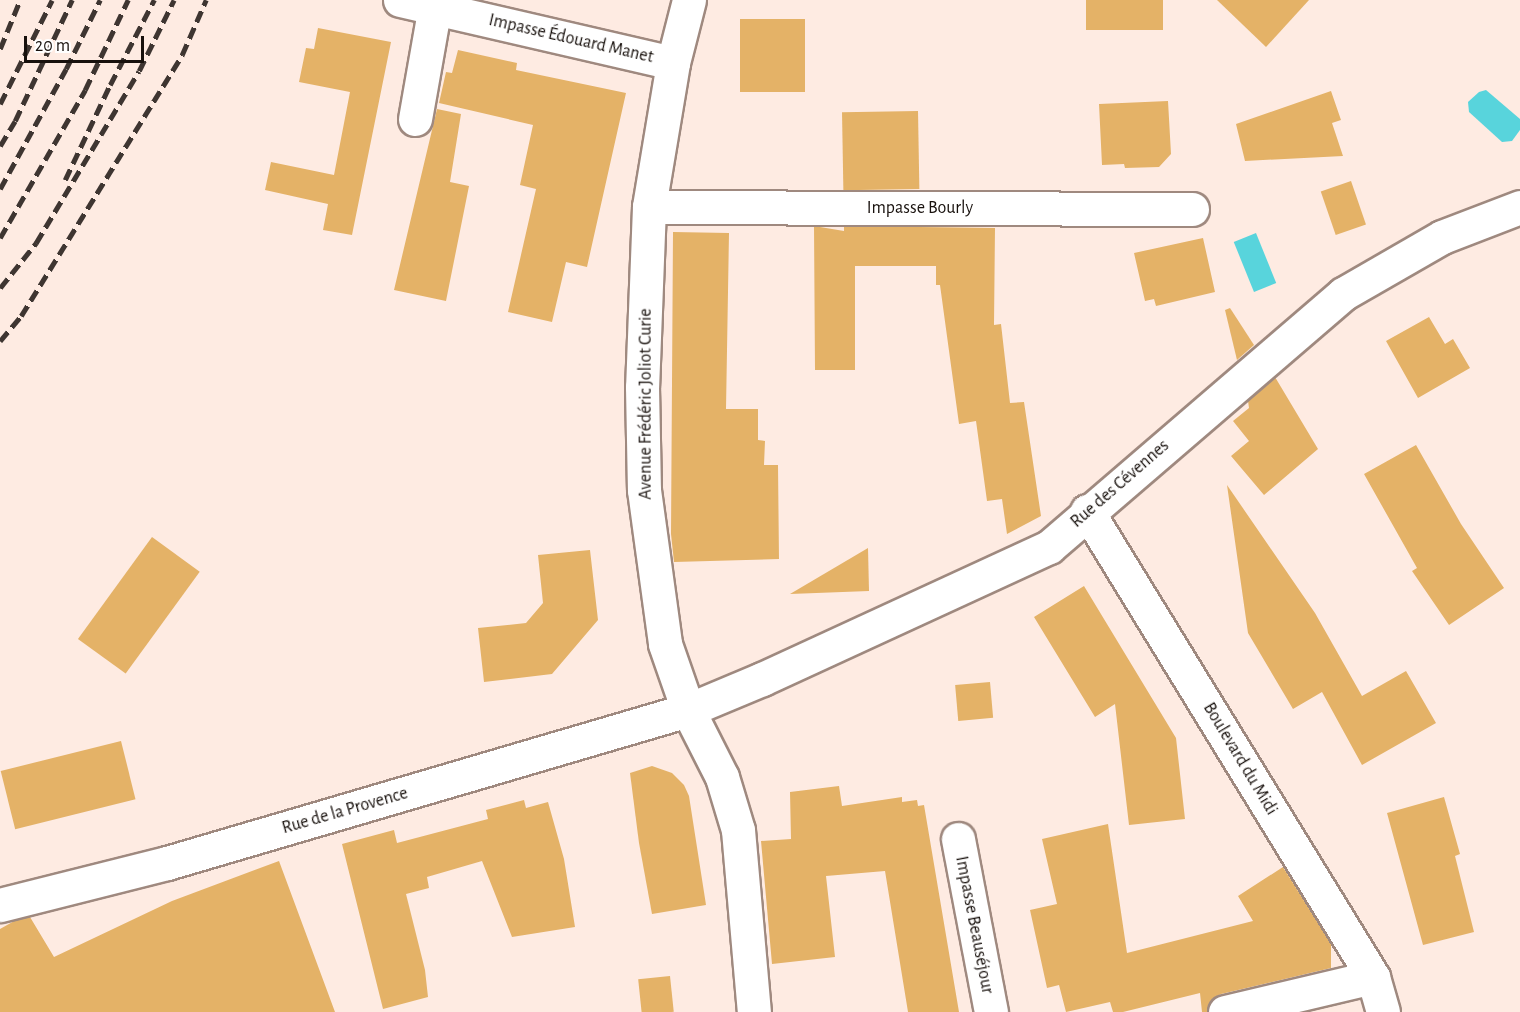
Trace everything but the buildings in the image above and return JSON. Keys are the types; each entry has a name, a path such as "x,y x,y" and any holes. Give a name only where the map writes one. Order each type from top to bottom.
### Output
{"street":[{"name":"Impasse Édouard Manet","path":"400,0 435,4 673,63"},
{"name":"Avenue Frédéric Joliot Curie","path":"690,0 673,63 649,207 642,387 644,490 665,644 688,710 722,777 738,830 754,1012"},
{"path":"415,119 435,4"},
{"name":"Impasse Bourly","path":"649,207 1192,209"},
{"name":"Rue des Cévennes","path":"688,710 1049,547 1087,511 1343,294 1442,237 1520,207"},
{"name":"Boulevard du Midi","path":"1087,511 1372,977 1383,1012"},
{"name":"Rue de la Provence","path":"0,904 178,860 688,710"},
{"name":"Impasse Beauséjour","path":"958,839 991,1012"},
{"path":"1225,1012 1372,977"}],"water":[{"path":"1486,90 1520,119 1520,130 1512,141 1502,142 1469,112 1468,102 1479,92"},
{"path":"1256,233 1276,283 1254,292 1234,242"}],"railway":[{"path":"0,49 20,0"},
{"path":"0,104 52,0"},
{"path":"0,146 15,121 72,0"},
{"path":"0,189 66,69 100,0"},
{"path":"0,238 85,90 128,0"},
{"path":"65,180 154,0"},
{"path":"0,288 36,243 139,71 174,0"},
{"path":"0,341 21,316 182,55 206,0"}]}
